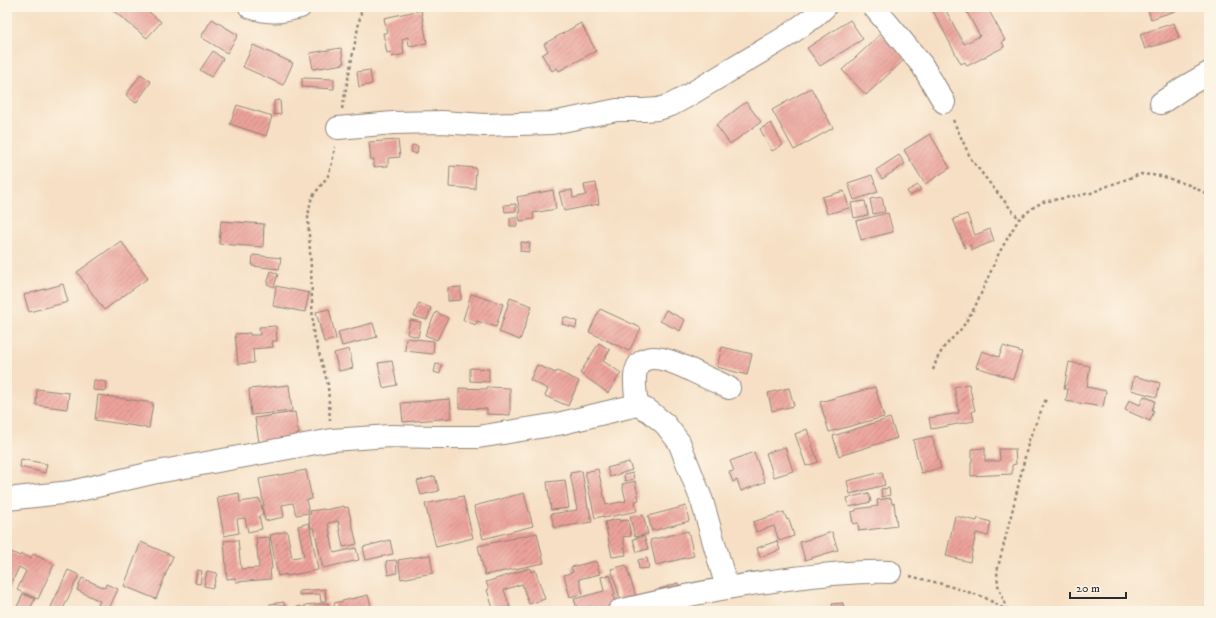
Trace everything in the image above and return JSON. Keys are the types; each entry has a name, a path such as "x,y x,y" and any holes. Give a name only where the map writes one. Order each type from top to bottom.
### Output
{"street":[{"path":"250,7 262,11 282,12 300,7"},
{"path":"338,128 393,123 442,122 484,125 552,123 617,110 658,109 671,105 684,98 784,38 814,17 825,7"},
{"path":"874,7 922,66 944,102"},
{"path":"1161,103 1209,73"},
{"path":"637,404 635,381 636,370 639,364 645,359 652,357 679,364 729,388"},
{"path":"7,500 71,492 152,473 332,440 390,436 478,437 558,424 637,404 665,424 679,442 702,501 727,588"},
{"path":"618,611 658,601 727,588 832,574 864,571 890,572"}],"path":[{"path":"332,440 328,385 313,330 308,218 312,197 328,176 332,163 362,7"},
{"path":"944,102 971,159 1019,219"},
{"path":"933,370 944,347 962,328 975,307 999,253 1019,219 1034,207 1043,202 1091,193 1110,184 1141,174 1161,176 1189,185 1209,195"},
{"path":"1007,611 998,584 997,571 1029,440 1046,399"},
{"path":"890,572 942,584 984,597 1007,611"},
{"path":"1192,611 1209,608"}],"building":[{"path":"112,7 143,7 161,22 147,38 111,9"},
{"path":"931,7 944,7 964,44 980,36 964,7 987,7 1005,40 1002,41 1004,47 967,66 965,62 961,64"},
{"path":"1147,7 1177,7 1178,10 1151,19"},
{"path":"421,10 427,43 409,46 408,37 402,39 404,54 392,57 391,52 387,53 383,33 387,33 384,18"},
{"path":"212,19 238,35 227,53 201,37"},
{"path":"850,20 863,39 820,66 807,48"},
{"path":"581,23 596,51 559,71 557,68 552,71 542,55 548,51 544,44"},
{"path":"1174,23 1179,38 1145,49 1140,34"},
{"path":"882,33 905,59 866,95 842,70"},
{"path":"253,45 293,63 283,85 243,67"},
{"path":"341,48 344,64 313,69 310,53"},
{"path":"213,51 223,59 211,77 200,70"},
{"path":"370,70 372,84 359,87 357,72"},
{"path":"141,74 151,82 136,103 126,95"},
{"path":"302,78 334,79 334,89 302,87"},
{"path":"811,88 833,128 794,150 772,110"},
{"path":"280,100 281,114 274,115 274,101"},
{"path":"746,102 761,122 730,144 716,125"},
{"path":"237,105 272,116 266,136 230,124"},
{"path":"771,123 783,145 772,151 760,129"},
{"path":"930,134 950,168 925,184 904,150"},
{"path":"398,140 400,157 388,158 388,166 374,167 374,159 371,160 369,142"},
{"path":"412,145 418,146 417,154 411,152"},
{"path":"899,155 905,164 882,179 876,170"},
{"path":"450,166 476,168 475,189 449,187"},
{"path":"872,175 878,192 854,200 848,183"},
{"path":"596,183 599,204 564,211 559,192 572,190 573,198 586,195 584,185"},
{"path":"918,185 921,190 910,196 907,191"},
{"path":"553,190 556,209 533,213 534,219 520,221 517,197"},
{"path":"844,191 849,208 827,214 822,197"},
{"path":"882,197 885,212 873,214 870,199"},
{"path":"865,201 868,215 854,218 851,203"},
{"path":"516,204 516,211 505,212 504,205"},
{"path":"888,213 893,232 861,240 856,221"},
{"path":"967,214 975,235 990,229 994,241 972,250 970,245 965,248 953,219"},
{"path":"510,218 517,218 517,226 510,226"},
{"path":"221,221 264,224 263,247 219,244"},
{"path":"121,241 148,278 104,310 77,272"},
{"path":"521,242 530,243 529,252 520,251"},
{"path":"253,255 281,258 279,269 252,266"},
{"path":"271,271 278,274 274,287 267,284"},
{"path":"63,284 68,302 29,312 24,295"},
{"path":"276,286 309,293 305,312 273,306"},
{"path":"461,287 461,300 448,301 448,288"},
{"path":"471,294 503,304 496,327 477,321 476,325 463,320"},
{"path":"510,298 532,306 520,340 499,332"},
{"path":"419,303 431,308 427,320 414,316"},
{"path":"329,309 336,339 324,342 316,312"},
{"path":"600,309 641,328 629,351 589,332"},
{"path":"666,310 685,320 680,331 660,321"},
{"path":"436,312 448,318 437,340 425,335"},
{"path":"564,317 577,321 576,328 562,324"},
{"path":"410,320 421,322 418,337 407,334"},
{"path":"373,323 377,337 342,346 338,332"},
{"path":"276,326 277,341 272,341 273,347 253,349 254,363 238,364 235,334 250,333 250,335 260,335 259,327"},
{"path":"406,338 434,341 433,354 405,351"},
{"path":"599,343 610,350 603,361 621,373 608,393 580,373"},
{"path":"1003,346 1022,352 1013,379 976,367 982,351 999,357"},
{"path":"722,347 752,354 747,375 717,367"},
{"path":"349,349 353,368 339,371 334,353"},
{"path":"392,361 397,385 383,388 378,363"},
{"path":"1069,362 1090,366 1087,387 1106,391 1103,407 1066,401 1068,389 1064,389"},
{"path":"436,364 442,365 440,374 434,372"},
{"path":"537,365 556,373 557,371 579,381 568,406 545,396 548,389 530,380"},
{"path":"470,368 489,369 489,382 470,381"},
{"path":"1134,376 1160,383 1157,397 1131,390"},
{"path":"94,380 107,382 106,391 93,390"},
{"path":"969,384 975,411 972,411 974,421 931,429 929,418 959,413 954,387"},
{"path":"289,385 292,411 251,415 249,389"},
{"path":"487,387 510,388 510,415 487,414 487,409 459,408 459,388 487,389"},
{"path":"875,387 884,417 829,432 820,402"},
{"path":"789,388 794,406 772,411 768,393"},
{"path":"37,389 69,393 67,409 36,405"},
{"path":"98,395 153,403 149,428 95,420"},
{"path":"1144,396 1155,401 1152,410 1154,411 1150,421 1125,410 1129,400 1140,405"},
{"path":"450,399 452,418 403,422 401,403"},
{"path":"295,412 299,436 259,442 255,418"},
{"path":"890,418 897,438 839,456 833,436"},
{"path":"807,429 818,462 806,466 795,434"},
{"path":"932,436 941,468 921,473 913,440"},
{"path":"785,447 793,471 774,477 766,453"},
{"path":"985,448 985,461 1000,461 999,449 1015,449 1016,464 1012,465 1012,474 971,476 972,449"},
{"path":"754,452 765,482 741,491 737,480 733,482 729,472 734,471 730,461"},
{"path":"21,459 47,464 45,473 20,467"},
{"path":"629,462 632,470 610,477 607,468"},
{"path":"598,469 606,505 626,501 622,484 635,481 639,500 635,501 637,511 604,518 604,516 595,518 585,472"},
{"path":"306,470 312,499 306,500 309,513 296,515 293,503 282,505 284,517 265,521 259,479"},
{"path":"582,471 588,508 592,522 554,528 551,514 577,510 570,473"},
{"path":"882,472 885,485 850,494 847,481"},
{"path":"633,473 634,479 625,481 624,475"},
{"path":"435,476 439,491 421,495 417,481"},
{"path":"565,480 569,508 551,510 547,482"},
{"path":"889,488 890,495 882,497 881,489"},
{"path":"239,493 240,502 260,499 263,515 259,516 262,529 248,532 245,518 237,519 239,533 224,536 217,497"},
{"path":"524,493 533,526 483,539 474,506"},
{"path":"869,493 871,502 849,507 847,498"},
{"path":"463,496 473,538 436,547 425,504"},
{"path":"891,498 892,504 894,503 897,526 859,531 858,523 853,524 851,512 856,511 856,509 878,506 877,500"},
{"path":"344,506 345,508 348,507 357,544 343,547 338,521 328,523 334,553 356,548 359,560 323,568 314,528 311,528 308,515 311,514 310,511"},
{"path":"686,506 689,521 652,531 648,516"},
{"path":"784,512 787,520 789,519 794,536 779,541 774,526 756,532 753,522"},
{"path":"643,515 648,534 635,537 630,517"},
{"path":"955,516 977,521 978,518 991,522 988,536 976,533 970,562 946,556"},
{"path":"619,519 619,521 628,520 631,536 623,537 626,555 612,557 605,522"},
{"path":"309,523 318,570 278,576 270,535 287,531 292,558 304,556 298,526"},
{"path":"688,531 694,556 656,565 650,540"},
{"path":"832,532 838,550 805,560 800,542"},
{"path":"537,533 544,563 485,575 478,546"},
{"path":"644,536 648,549 637,552 633,539"},
{"path":"269,537 272,569 270,569 271,579 236,582 235,578 227,579 224,541 238,540 241,569 259,568 256,538"},
{"path":"390,540 393,554 366,560 363,547"},
{"path":"777,541 780,550 760,557 757,548"},
{"path":"141,542 173,556 156,599 124,586"},
{"path":"7,550 20,556 21,554 31,558 33,554 54,564 38,599 17,590 26,571 19,567 7,593"},
{"path":"430,555 433,573 401,579 398,560"},
{"path":"647,558 649,568 639,569 638,560"},
{"path":"396,560 397,573 388,575 386,561"},
{"path":"596,561 600,574 579,579 583,594 570,597 564,575 573,572 571,567"},
{"path":"626,565 637,600 622,604 611,569"},
{"path":"530,568 531,572 535,570 545,599 529,604 522,584 504,590 510,607 494,611 486,582"},
{"path":"68,570 79,575 62,611 59,611 51,607"},
{"path":"197,570 202,571 200,584 195,583"},
{"path":"207,571 217,573 213,588 204,586"},
{"path":"610,575 616,606 596,611 578,611 574,599 604,591 601,577"},
{"path":"82,578 105,588 106,584 118,589 108,611 95,611 100,601 77,590"},
{"path":"678,583 681,590 662,597 659,589"},
{"path":"325,589 326,601 321,602 320,594 299,595 299,591"},
{"path":"23,594 35,599 29,611 15,611"},
{"path":"368,595 371,606 347,611 335,611 334,603"},
{"path":"284,602 285,611 270,611 270,604"},
{"path":"328,603 329,611 305,611 305,605"},
{"path":"843,603 844,611 833,611 832,604"},
{"path":"301,606 301,611 292,611 292,608"}]}
